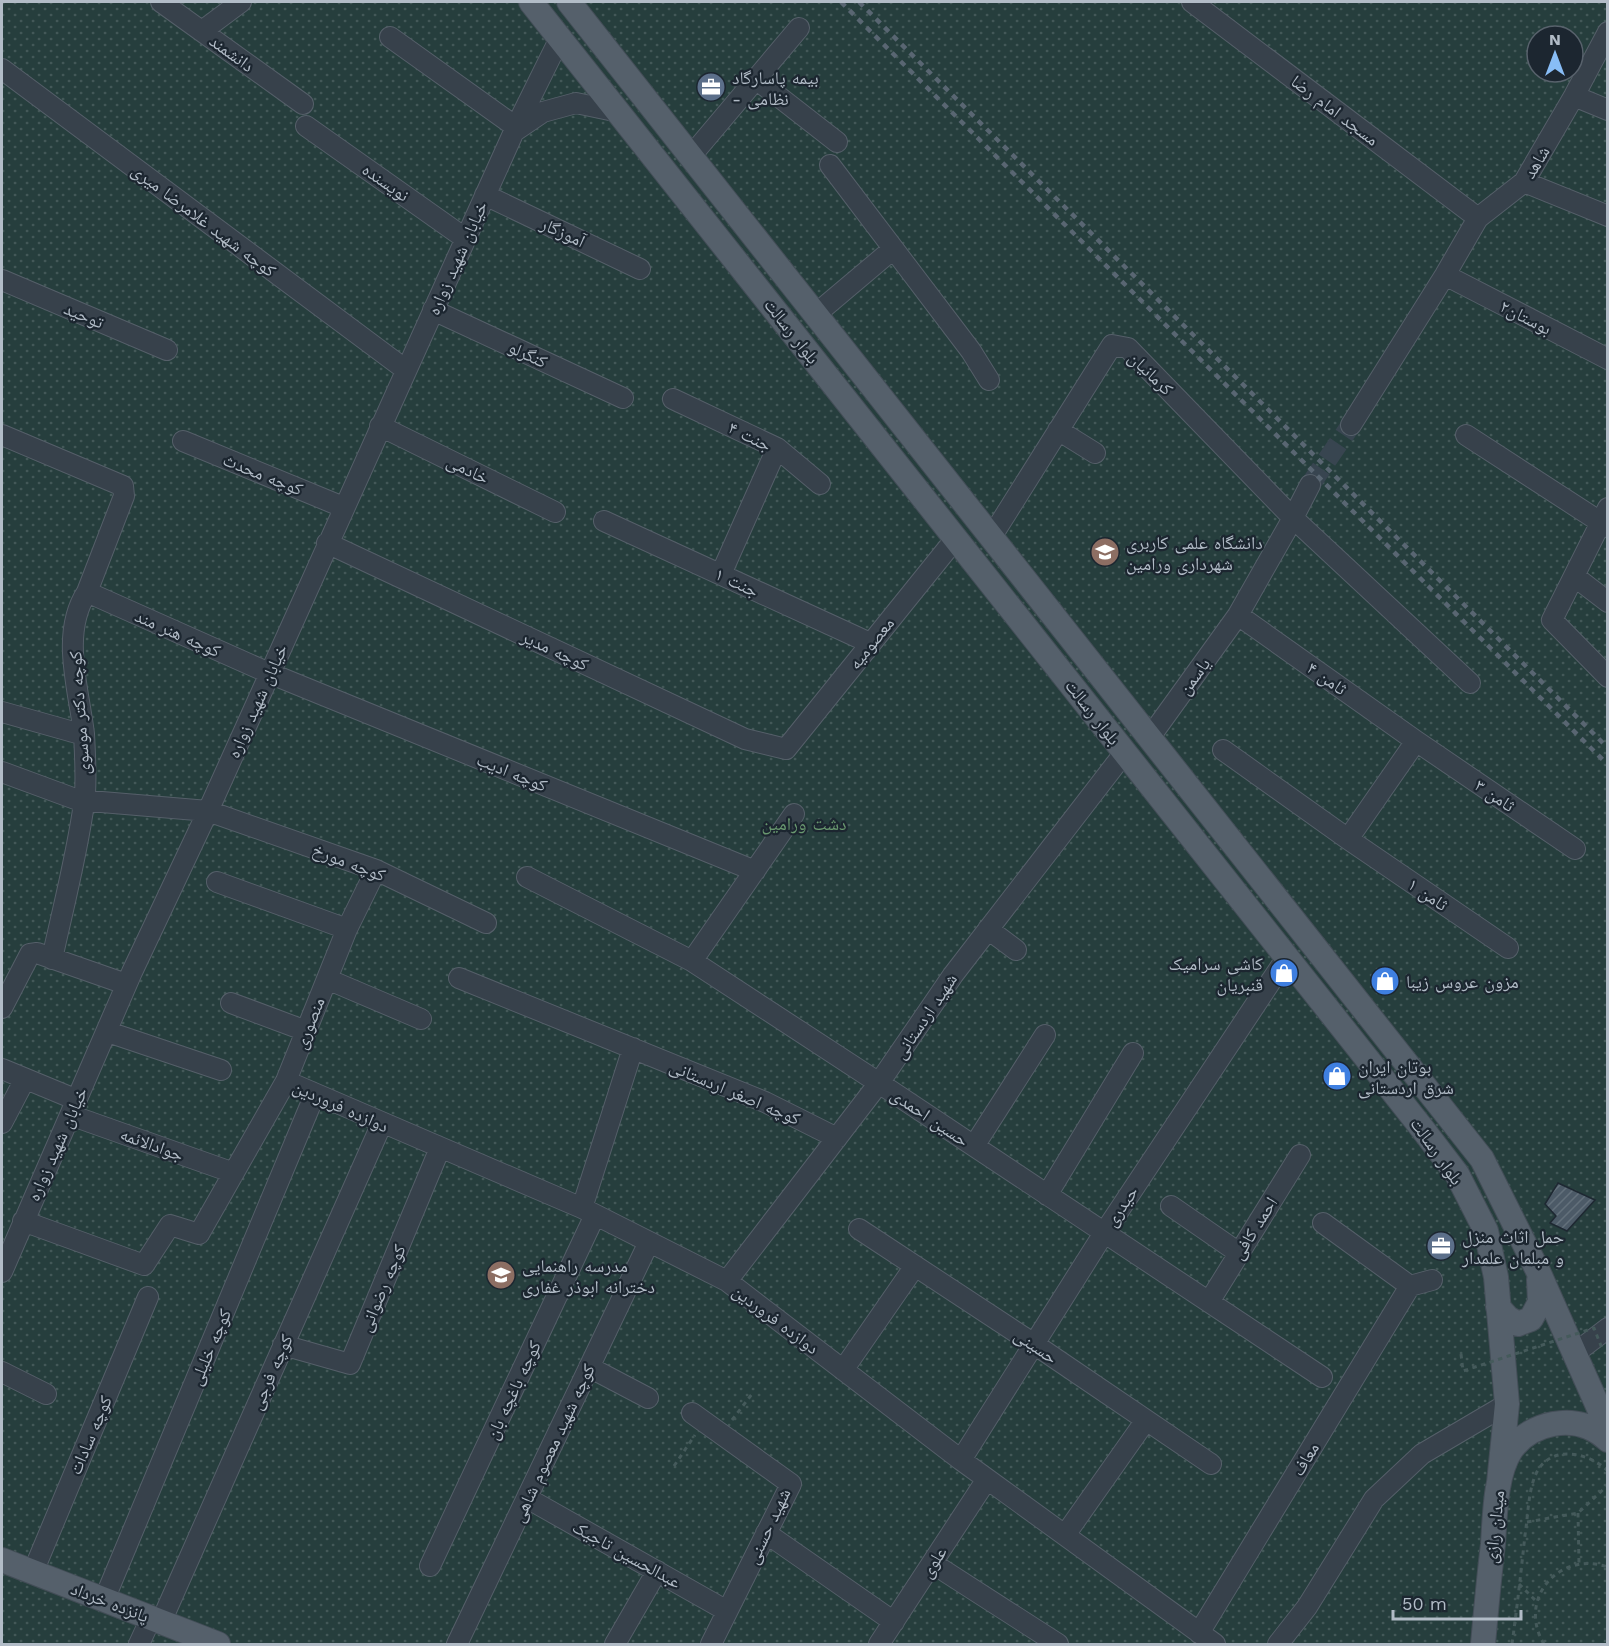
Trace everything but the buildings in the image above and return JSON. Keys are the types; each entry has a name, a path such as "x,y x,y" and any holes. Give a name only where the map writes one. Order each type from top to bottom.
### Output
{"main road":[{"name":"بلوار رسالت","path":"531,2 1457,1174 1486,1231 1496,1277 1507,1404 1499,1483"},
{"name":"بلوار رسالت","path":"568,2 1482,1159 1538,1271 1608,1429"},
{"path":"711,228 734,210"},
{"path":"1498,1307 1508,1318 1518,1324 1531,1319 1540,1302 1538,1271"},
{"path":"1576,1359 1608,1389"},
{"name":"میدان رازی","path":"1483,1644 1499,1483 1511,1450 1526,1435 1544,1426 1560,1423 1594,1428 1608,1440"},
{"name":"پانزده خرداد","path":"2,1560 218,1644"}],"street":[{"name":"دانشمند","path":"161,2 303,104"},
{"path":"202,31 241,2"},
{"name":"مسجد امام رضا","path":"1192,2 1478,218"},
{"path":"691,156 799,28"},
{"name":"شاهد","path":"1351,425 1478,218 1524,182 1575,96 1608,32"},
{"path":"390,37 515,129 543,112 576,103 619,112"},
{"name":"خیابان شهید زواره","path":"2,1272 108,1032 132,972 208,811 515,129 560,38"},
{"name":"کوچه شهید غلامرضا میری","path":"2,69 406,370"},
{"path":"756,78 837,142"},
{"path":"1575,96 1608,110"},
{"name":"نویسنده","path":"306,126 466,238"},
{"path":"830,165 971,351 989,380"},
{"path":"1524,182 1608,216"},
{"name":"آموزگار","path":"485,195 640,268"},
{"path":"816,314 893,249"},
{"name":"بوستان۲","path":"1444,275 1608,358"},
{"name":"توحید","path":"2,280 166,350"},
{"name":"کنگرلو","path":"433,310 623,398"},
{"name":"کرمانیان","path":"992,536 1112,345 1128,348 1293,518"},
{"name":"جنت ۴","path":"673,399 777,448 820,484"},
{"name":"خادمی","path":"380,426 555,512"},
{"path":"1058,430 1095,453"},
{"name":"کوچه دکتر موسوی","path":"2,435 123,486 124,496 78,611 72,663 84,735 85,801 52,959"},
{"path":"1466,435 1605,520 1552,620 1608,677"},
{"name":"کوچه محدث","path":"183,441 343,507"},
{"path":"721,574 777,448"},
{"name":"یاسمن","path":"1150,737 1238,615 1310,485"},
{"path":"1293,518 1470,682"},
{"name":"جنت ۱","path":"604,520 870,644"},
{"name":"معصومیه","path":"786,749 956,538"},
{"name":"کوچه مدیر","path":"327,543 745,739 786,749"},
{"path":"1574,576 1608,602"},
{"name":"کوچه هنر مند","path":"87,592 269,673"},
{"name":"ثامن ۴","path":"1238,615 1416,741"},
{"name":"کوچه ادیب","path":"269,673 755,871"},
{"path":"2,712 84,735"},
{"path":"1348,839 1416,741"},
{"name":"ثامن ۳","path":"1416,741 1575,849"},
{"name":"ثامن ۱","path":"1223,750 1508,948"},
{"name":"شهید اردستانی","path":"727,1281 879,1083 952,975 1125,752"},
{"name":"کوچه مورخ","path":"2,772 85,801 208,811 376,870 486,924"},
{"path":"692,962 795,814"},
{"name":"منصوری","path":"23,1221 144,1265 170,1224 200,1234 286,1081 347,929 376,870"},
{"name":"حسین احمدی","path":"527,877 692,962 879,1083 1322,1377"},
{"path":"217,882 347,929"},
{"path":"988,929 1016,950"},
{"path":"2,1008 30,954 37,953 120,982"},
{"name":"حیدری","path":"961,1460 1104,1233 1287,957"},
{"name":"کوچه اصغر اردستانی","path":"459,978 765,1102 837,1138"},
{"path":"327,979 421,1020"},
{"path":"231,1003 306,1031"},
{"path":"108,1032 221,1070"},
{"path":"974,1146 1045,1035"},
{"path":"589,1211 633,1048"},
{"path":"1047,1195 1133,1053"},
{"name":"جوادالائمه","path":"2,1069 25,1079 73,1108 234,1173"},
{"path":"2,1123 25,1079"},
{"name":"دوازده فروردین","path":"286,1081 589,1211 727,1281 961,1460 1207,1639"},
{"name":"کوچه خلیلی","path":"104,1600 315,1094"},
{"name":"کوچه فرجی","path":"139,1644 156,1620 284,1345 382,1123"},
{"name":"کوچه رضوانی","path":"284,1345 350,1364 440,1148"},
{"name":"احمد کافی","path":"1209,1302 1300,1155"},
{"path":"1171,1206 1239,1252"},
{"name":"کوچه باغچه بان","path":"430,1566 589,1211"},
{"path":"1323,1222 1410,1286 1432,1280"},
{"name":"حسینی","path":"859,1229 1211,1464"},
{"name":"کوچه شهید معصوم شاهی","path":"457,1644 649,1242"},
{"path":"843,1370 915,1266"},
{"name":"معاف","path":"1207,1639 1410,1286"},
{"name":"کوچه سادات","path":"33,1572 148,1297"},
{"path":"1576,1359 1608,1328"},
{"path":"589,1367 648,1398"},
{"path":"2,1372 46,1394"},
{"path":"1278,1644 1307,1607 1374,1499 1422,1454 1507,1404"},
{"name":"شهید حسنی","path":"698,1418 790,1484 712,1644"},
{"path":"1065,1535 1146,1420"},
{"name":"علوی","path":"879,1644 987,1479"},
{"name":"عبدالحسین تاجیک","path":"527,1498 728,1611"},
{"path":"766,1533 894,1622"},
{"path":"932,1563 1058,1644"},
{"path":"615,1644 657,1571"}],"path":[{"path":"1461,1354 1463,1371 1594,1328 1603,1351"},
{"path":"721,1433 752,1394"},
{"path":"674,1466 698,1418"},
{"path":"1512,1644 1527,1522 1536,1474 1549,1459 1570,1453 1592,1458 1608,1471"},
{"path":"1527,1522 1578,1513 1608,1485"},
{"path":"1578,1513 1579,1563"},
{"path":"1544,1644 1536,1627 1535,1611 1539,1595 1548,1580 1562,1569 1579,1563 1597,1563 1608,1567"},
{"path":"1520,1584 1537,1603"}],"green space":[{"name":"دشت ورامین","path":"2,2 1607,2 1607,1644 2,1644"}],"tunnel":[{"path":"1310,485 1351,425"}],"railway":[{"path":"841,2 1608,765"},
{"path":"859,2 1608,748"}],"place":[{"name":"بیمه پاسارگاد - نظامی","path":"711,87"},
{"name":"دانشگاه علمی کاربری شهرداری ورامین","path":"1105,552"},
{"name":"کاشی سرامیک قنبریان","path":"1284,973"},
{"name":"مزون عروس زیبا","path":"1385,981"},
{"name":"بوتان ایران شرق اردستانی","path":"1337,1076"},
{"name":"حمل اثاث منزل و مبلمان علمدار","path":"1441,1246"},
{"name":"مدرسه راهنمایی دخترانه ابوذر غفاری","path":"501,1275"}]}
